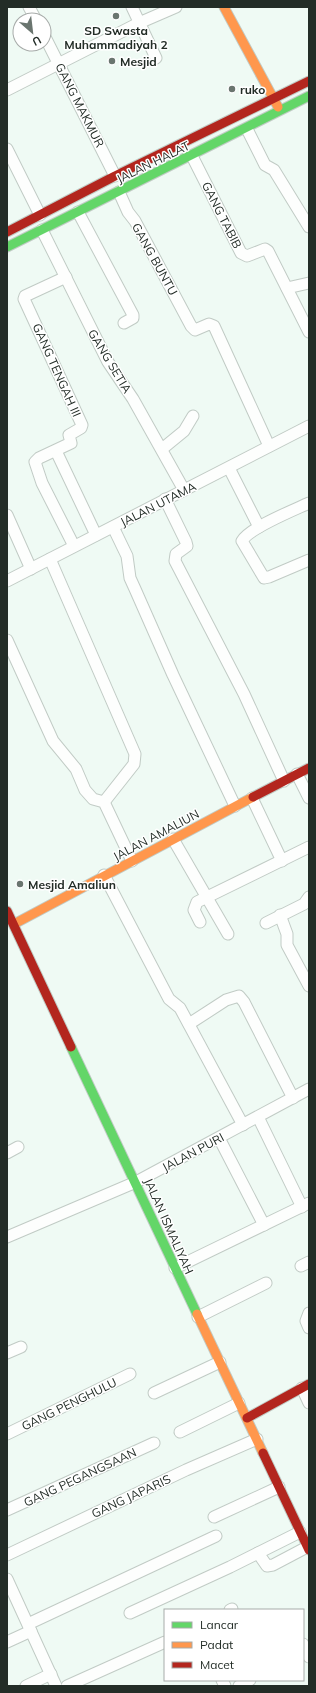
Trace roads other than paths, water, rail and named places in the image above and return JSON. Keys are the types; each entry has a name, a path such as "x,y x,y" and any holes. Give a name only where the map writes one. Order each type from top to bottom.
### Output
{"street":[{"path":"132,7 156,58"},
{"path":"7,90 139,23 176,7"},
{"path":"224,7 280,111"},
{"name":"GANG MAKMUR","path":"52,50 115,176"},
{"name":"JALAN HALAT","path":"7,232 115,176 309,81"},
{"name":"JALAN HALAT","path":"7,247 247,129 309,96"},
{"path":"247,129 265,165 274,170 309,227"},
{"path":"7,149 40,215"},
{"name":"GANG TABIB","path":"192,156 241,253 247,256 265,249 268,251 287,288"},
{"name":"GANG BUNTU","path":"119,192 128,212 191,326 195,330 209,324 214,326 269,446"},
{"path":"78,212 133,315 132,318 124,323"},
{"name":"GANG SETIA","path":"42,230 108,362 133,399 184,490"},
{"name":"GANG TENGAH III","path":"66,277 25,296 24,298 82,425 81,428 69,435 72,443 36,459 35,463 42,483 74,546"},
{"path":"309,283 287,288 309,332"},
{"path":"162,449 184,431 193,416"},
{"name":"JALAN UTAMA","path":"7,581 309,426"},
{"path":"56,451 96,535"},
{"path":"229,468 259,527"},
{"path":"165,499 187,546 176,554 175,560 244,694 284,781"},
{"path":"309,503 259,527 244,537 242,541 264,578 309,560"},
{"path":"7,515 31,569"},
{"path":"113,527 127,556 130,578 173,675 235,806"},
{"path":"50,559 135,754 134,764 104,802"},
{"path":"7,640 53,741 76,769 84,790 93,799 104,802 132,861"},
{"name":"JALAN AMALIUN","path":"14,924 104,875 309,768"},
{"path":"297,774 309,798"},
{"path":"252,798 282,861"},
{"path":"173,840 208,897 228,934"},
{"path":"200,922 195,913 194,906 197,902 309,847"},
{"path":"104,875 169,999 180,1008 243,1125"},
{"path":"266,923 304,904 309,897"},
{"name":"JALAN ISMALIYAH","path":"7,911 43,991 136,1182 198,1318 240,1403 308,1548"},
{"path":"280,916 287,934 287,945 309,986"},
{"path":"189,1024 226,1000 239,996 244,1002 293,1098"},
{"name":"JALAN PURI","path":"7,1237 136,1182 309,1089"},
{"path":"175,1268 306,1205 258,1117"},
{"path":"219,1138 264,1225"},
{"path":"7,1152 18,1147"},
{"path":"198,1318 266,1283"},
{"path":"309,1313 306,1321 309,1328"},
{"path":"7,1353 21,1347"},
{"path":"154,1393 220,1362"},
{"name":"GANG PENGHULU","path":"7,1434 130,1374"},
{"path":"247,1418 306,1386 309,1403"},
{"path":"180,1432 240,1403"},
{"name":"GANG JAPARIS","path":"7,1555 186,1470 257,1439"},
{"name":"GANG PEGANGSAAN","path":"7,1510 154,1443"},
{"path":"214,1517 279,1487"},
{"path":"130,1613 230,1568 300,1532"},
{"path":"7,1642 29,1628 216,1536"},
{"path":"258,1553 267,1566 308,1548"},
{"path":"7,1580 10,1593 29,1628 56,1686"},
{"path":"67,1686 164,1642"},
{"path":"304,1644 309,1657"},
{"path":"26,1686 51,1674"},
{"path":"239,1686 248,1681"}],"place":[{"name":"SD Swasta Muhammadiyah 2","path":"116,16"},
{"name":"Mesjid","path":"112,61"},
{"name":"ruko","path":"232,89"},
{"name":"Mesjid Amaliun","path":"20,884"}]}
